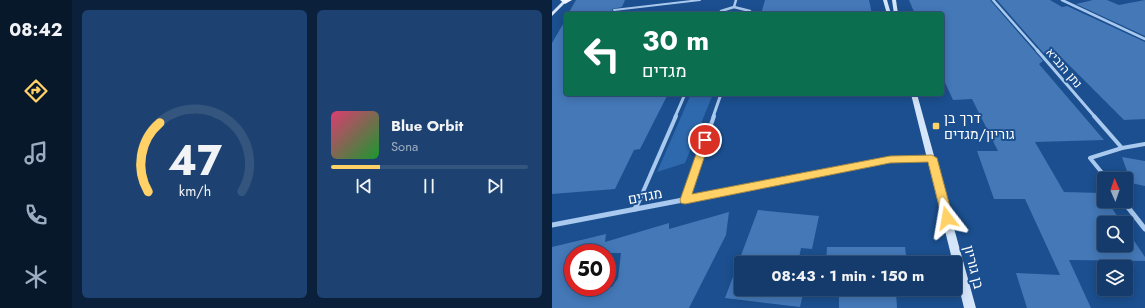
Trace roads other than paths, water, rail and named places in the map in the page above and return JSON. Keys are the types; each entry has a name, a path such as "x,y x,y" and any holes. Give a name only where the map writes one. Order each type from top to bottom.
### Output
{"main road":[{"path":"885,0 888,12"},
{"path":"894,0 896,12"},
{"path":"552,15 566,1"},
{"name":"בן גוריון","path":"915,96 970,308"}],"street":[{"path":"734,7 736,0"},
{"name":"נתן הנביא","path":"993,0 1122,148"},
{"path":"1062,0 1145,39"},
{"path":"721,12 734,7 750,12"},
{"path":"635,209 684,96"},
{"path":"685,200 720,96"},
{"path":"1101,172 1090,158 1122,148 1145,144"},
{"name":"מגדים","path":"552,225 890,160 932,158"},
{"path":"1128,208 1145,229"}],"lane":[{"path":"614,10 700,0"}],"place":[{"name":"דרך בן גוריון/מגדים","path":"936,126"}]}
